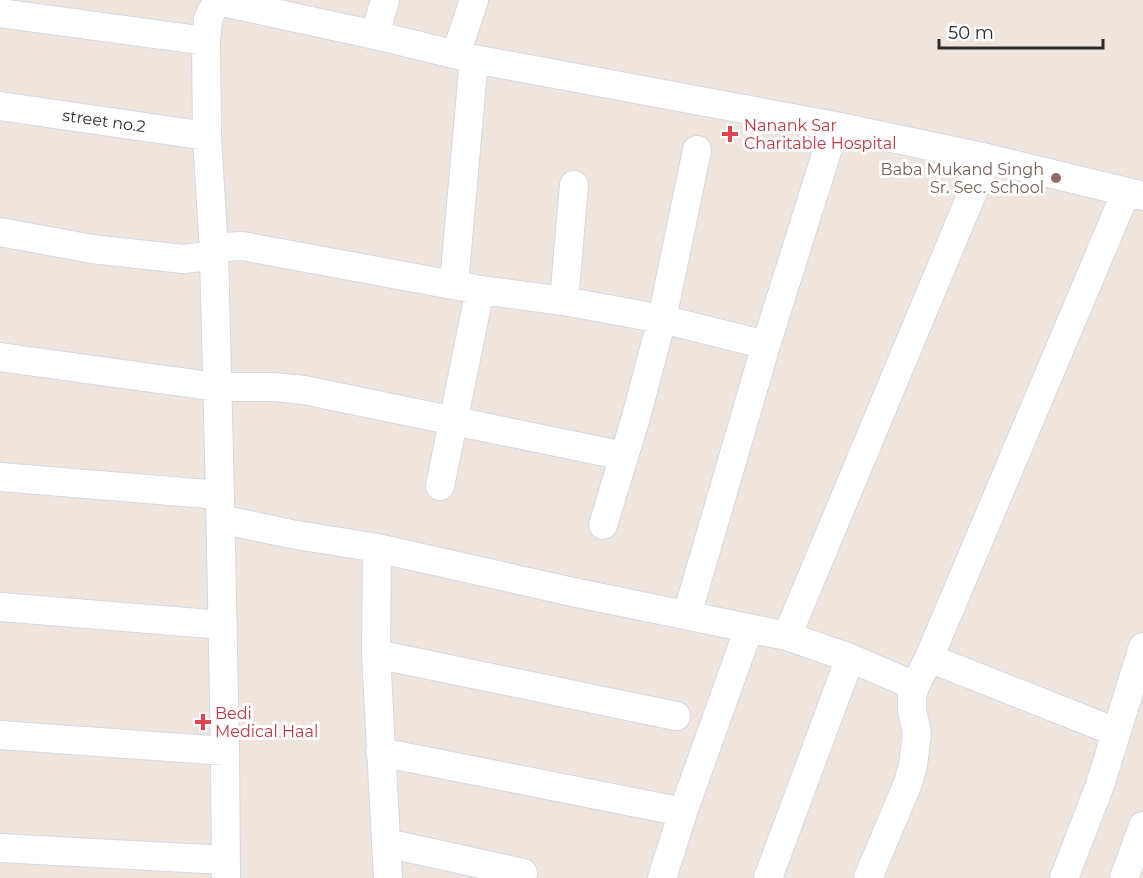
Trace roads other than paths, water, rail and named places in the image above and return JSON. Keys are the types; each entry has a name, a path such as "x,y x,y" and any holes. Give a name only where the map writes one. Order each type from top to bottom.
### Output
{"street":[{"path":"375,35 386,0"},
{"path":"440,486 454,420 467,287 465,56 474,0"},
{"path":"0,848 225,869 223,626 214,252 207,136 206,41 211,12 223,1 297,9 375,35 465,56 835,126 987,158 1134,194 915,686 912,711 917,733 913,766 868,878"},
{"path":"0,13 206,41"},
{"name":"street no.2","path":"0,106 207,136"},
{"path":"687,615 766,345 835,126"},
{"path":"603,525 662,319 697,150"},
{"path":"787,636 987,158"},
{"path":"564,301 574,186"},
{"path":"0,232 92,249 183,259 201,258 224,247 242,246 467,287 564,301 662,319 766,345"},
{"path":"0,357 217,387 273,387 304,390 624,456"},
{"path":"0,477 220,507 291,534 377,548 568,591 787,636 850,658 915,686"},
{"path":"377,548 376,654 388,878"},
{"path":"0,608 223,626"},
{"path":"662,878 683,812 749,628"},
{"path":"1064,878 1100,785 1143,647"},
{"path":"376,654 676,716"},
{"path":"768,878 850,658"},
{"path":"929,658 1116,732"},
{"path":"0,735 225,751"},
{"path":"380,752 683,812"},
{"path":"1124,878 1143,826"},
{"path":"386,843 523,873"}],"place":[{"name":"Nanank Sar Charitable Hospital","path":"730,134"},
{"name":"Baba Mukand Singh Sr. Sec. School","path":"1056,178"},
{"name":"Bedi Medical Haal","path":"203,722"}]}
